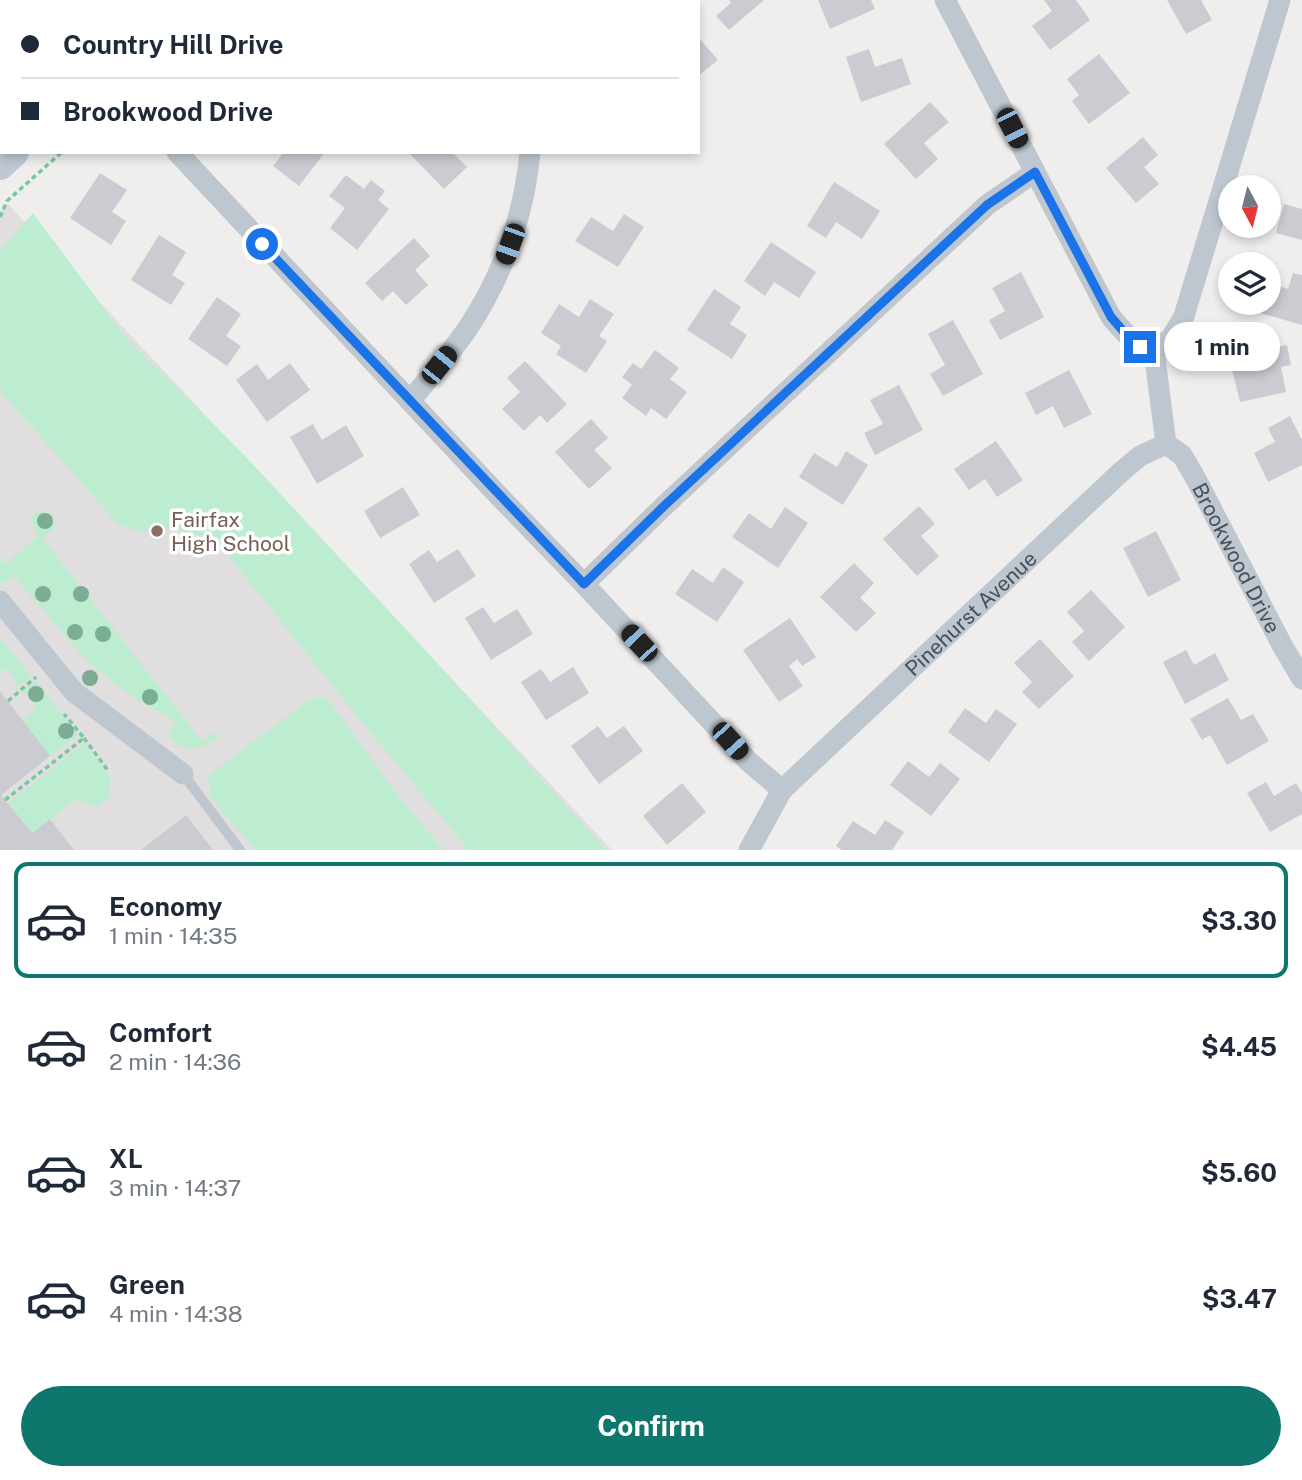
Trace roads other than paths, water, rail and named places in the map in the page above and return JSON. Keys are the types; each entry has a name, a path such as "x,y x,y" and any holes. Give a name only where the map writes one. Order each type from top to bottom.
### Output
{"street":[{"path":"944,0 1111,317 1131,340 1140,347 1154,351"},
{"path":"1154,351 1171,338 1184,316 1280,0"},
{"path":"179,154 748,761 782,790"},
{"path":"411,400 467,331 503,265 517,225 527,182 530,154"},
{"path":"584,584 987,205 1035,172"},
{"path":"1154,351 1166,444"},
{"name":"Brookwood Drive","path":"1166,444 1181,455 1196,479 1282,645 1302,678"},
{"name":"Pinehurst Avenue","path":"749,850 782,790 1121,472 1140,456 1166,444"},
{"path":"0,601 74,692 183,774"}],"lane":[{"path":"183,774 240,850"}],"place":[{"name":"Fairfax High School","path":"157,531"}]}
